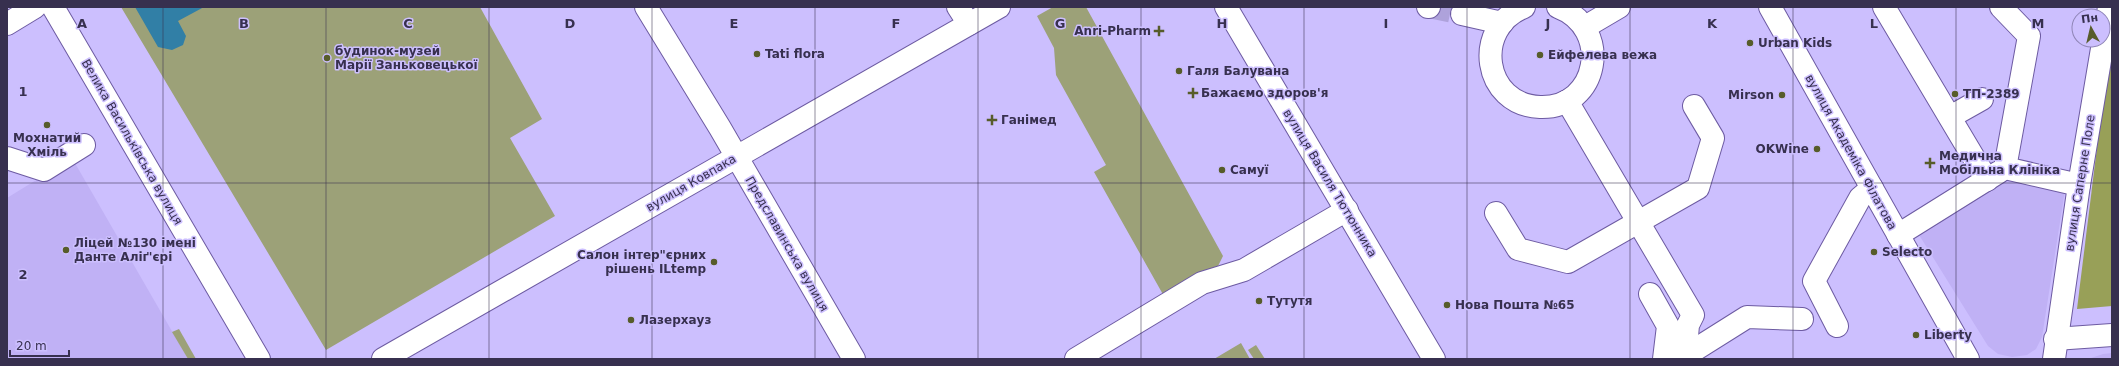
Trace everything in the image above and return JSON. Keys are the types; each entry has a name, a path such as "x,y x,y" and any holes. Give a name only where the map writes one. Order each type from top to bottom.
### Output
{"street":[{"path":"7,24 35,7"},
{"name":"Велика Васильківська вулиця","path":"53,7 259,359"},
{"name":"Предславинська вулиця","path":"646,7 737,157 854,359"},
{"name":"вулиця Ковпака","path":"383,359 737,157 964,16 999,7"},
{"name":"вулиця Василя Тютюнника","path":"1226,7 1434,359"},
{"path":"1514,12 1492,41 1490,54 1491,68 1496,81 1504,91 1515,100 1527,106 1554,106 1567,101 1578,92 1587,81 1592,68 1593,54 1591,40 1585,27 1577,17 1558,7"},
{"path":"1585,27 1619,7"},
{"name":"вулиця Академіка Філатова","path":"1770,7 1968,359"},
{"path":"1884,7 1950,118 1996,174"},
{"path":"1996,174 2029,36 2001,7"},
{"path":"1462,14 1514,12"},
{"name":"вулиця Саперне Поле","path":"2055,349 2079,185 2101,48"},
{"path":"1950,118 1982,99"},
{"path":"1567,101 1693,315 1688,326 1685,357"},
{"path":"1496,213 1518,248 1568,262 1698,188 1713,138 1694,106"},
{"path":"7,158 44,170 84,145"},
{"path":"1898,235 1996,174 2079,185"},
{"path":"1837,326 1814,281 1860,198 1872,188"},
{"path":"1076,359 1202,283 1244,270 1347,210"},
{"path":"1650,294 1668,326 1664,359"},
{"path":"1685,357 1747,317 1802,319"},
{"path":"2055,349 2112,335"}],"shaded area":[{"name":"Ліцей №130 імені Данте Аліґ'єрі","path":"72,158 188,359 7,359 7,198"},
{"path":"2005,176 2065,190 2042,337 2036,349 2027,355 2012,357 1998,354 1988,346 1916,230"},
{"path":"2112,353 2112,359 2088,359 2103,354"}],"green space":[{"path":"121,7 480,7 542,119 510,138 555,216 326,350"},
{"path":"1053,7 1086,7 1223,256 1217,268 1165,298 1094,172 1106,165 1056,75 1054,48 1037,16"},
{"path":"2112,51 2112,306 2077,309 2101,115"},
{"path":"179,329 196,359 188,359 172,332"},
{"path":"1241,343 1250,359 1214,359"},
{"path":"1256,345 1265,359 1254,359 1248,350"}],"water":[{"path":"135,7 204,7 178,21 186,36 183,45 172,50 158,47"}],"tunnel":[{"path":"1429,7 1462,14"}],"place":[{"name":"Anri-Pharm","path":"1159,31"},
{"name":"Urban Kids","path":"1750,43"},
{"name":"Tati flora","path":"757,54"},
{"name":"Ейфелева вежа","path":"1540,55"},
{"name":"будинок-музей Марії Заньковецької","path":"327,58"},
{"name":"Галя Балувана","path":"1179,71"},
{"name":"Бажаємо здоров'я","path":"1193,93"},
{"name":"ТП-2389","path":"1955,94"},
{"name":"Mirson","path":"1782,95"},
{"name":"Ганімед","path":"992,120"},
{"name":"Мохнатий Хміль","path":"47,125"},
{"name":"OKWine","path":"1817,149"},
{"name":"Медична Мобільна Клініка","path":"1930,163"},
{"name":"Самуї","path":"1222,170"},
{"name":"Ліцей №130 імені Данте Аліґ'єрі","path":"66,250"},
{"name":"Selecto","path":"1874,252"},
{"name":"Салон інтер\"єрних рішень ILtemp","path":"714,262"},
{"name":"Тутутя","path":"1259,301"},
{"name":"Нова Пошта №65","path":"1447,305"},
{"name":"Лазерхауз","path":"631,320"},
{"name":"Liberty","path":"1916,335"}]}
